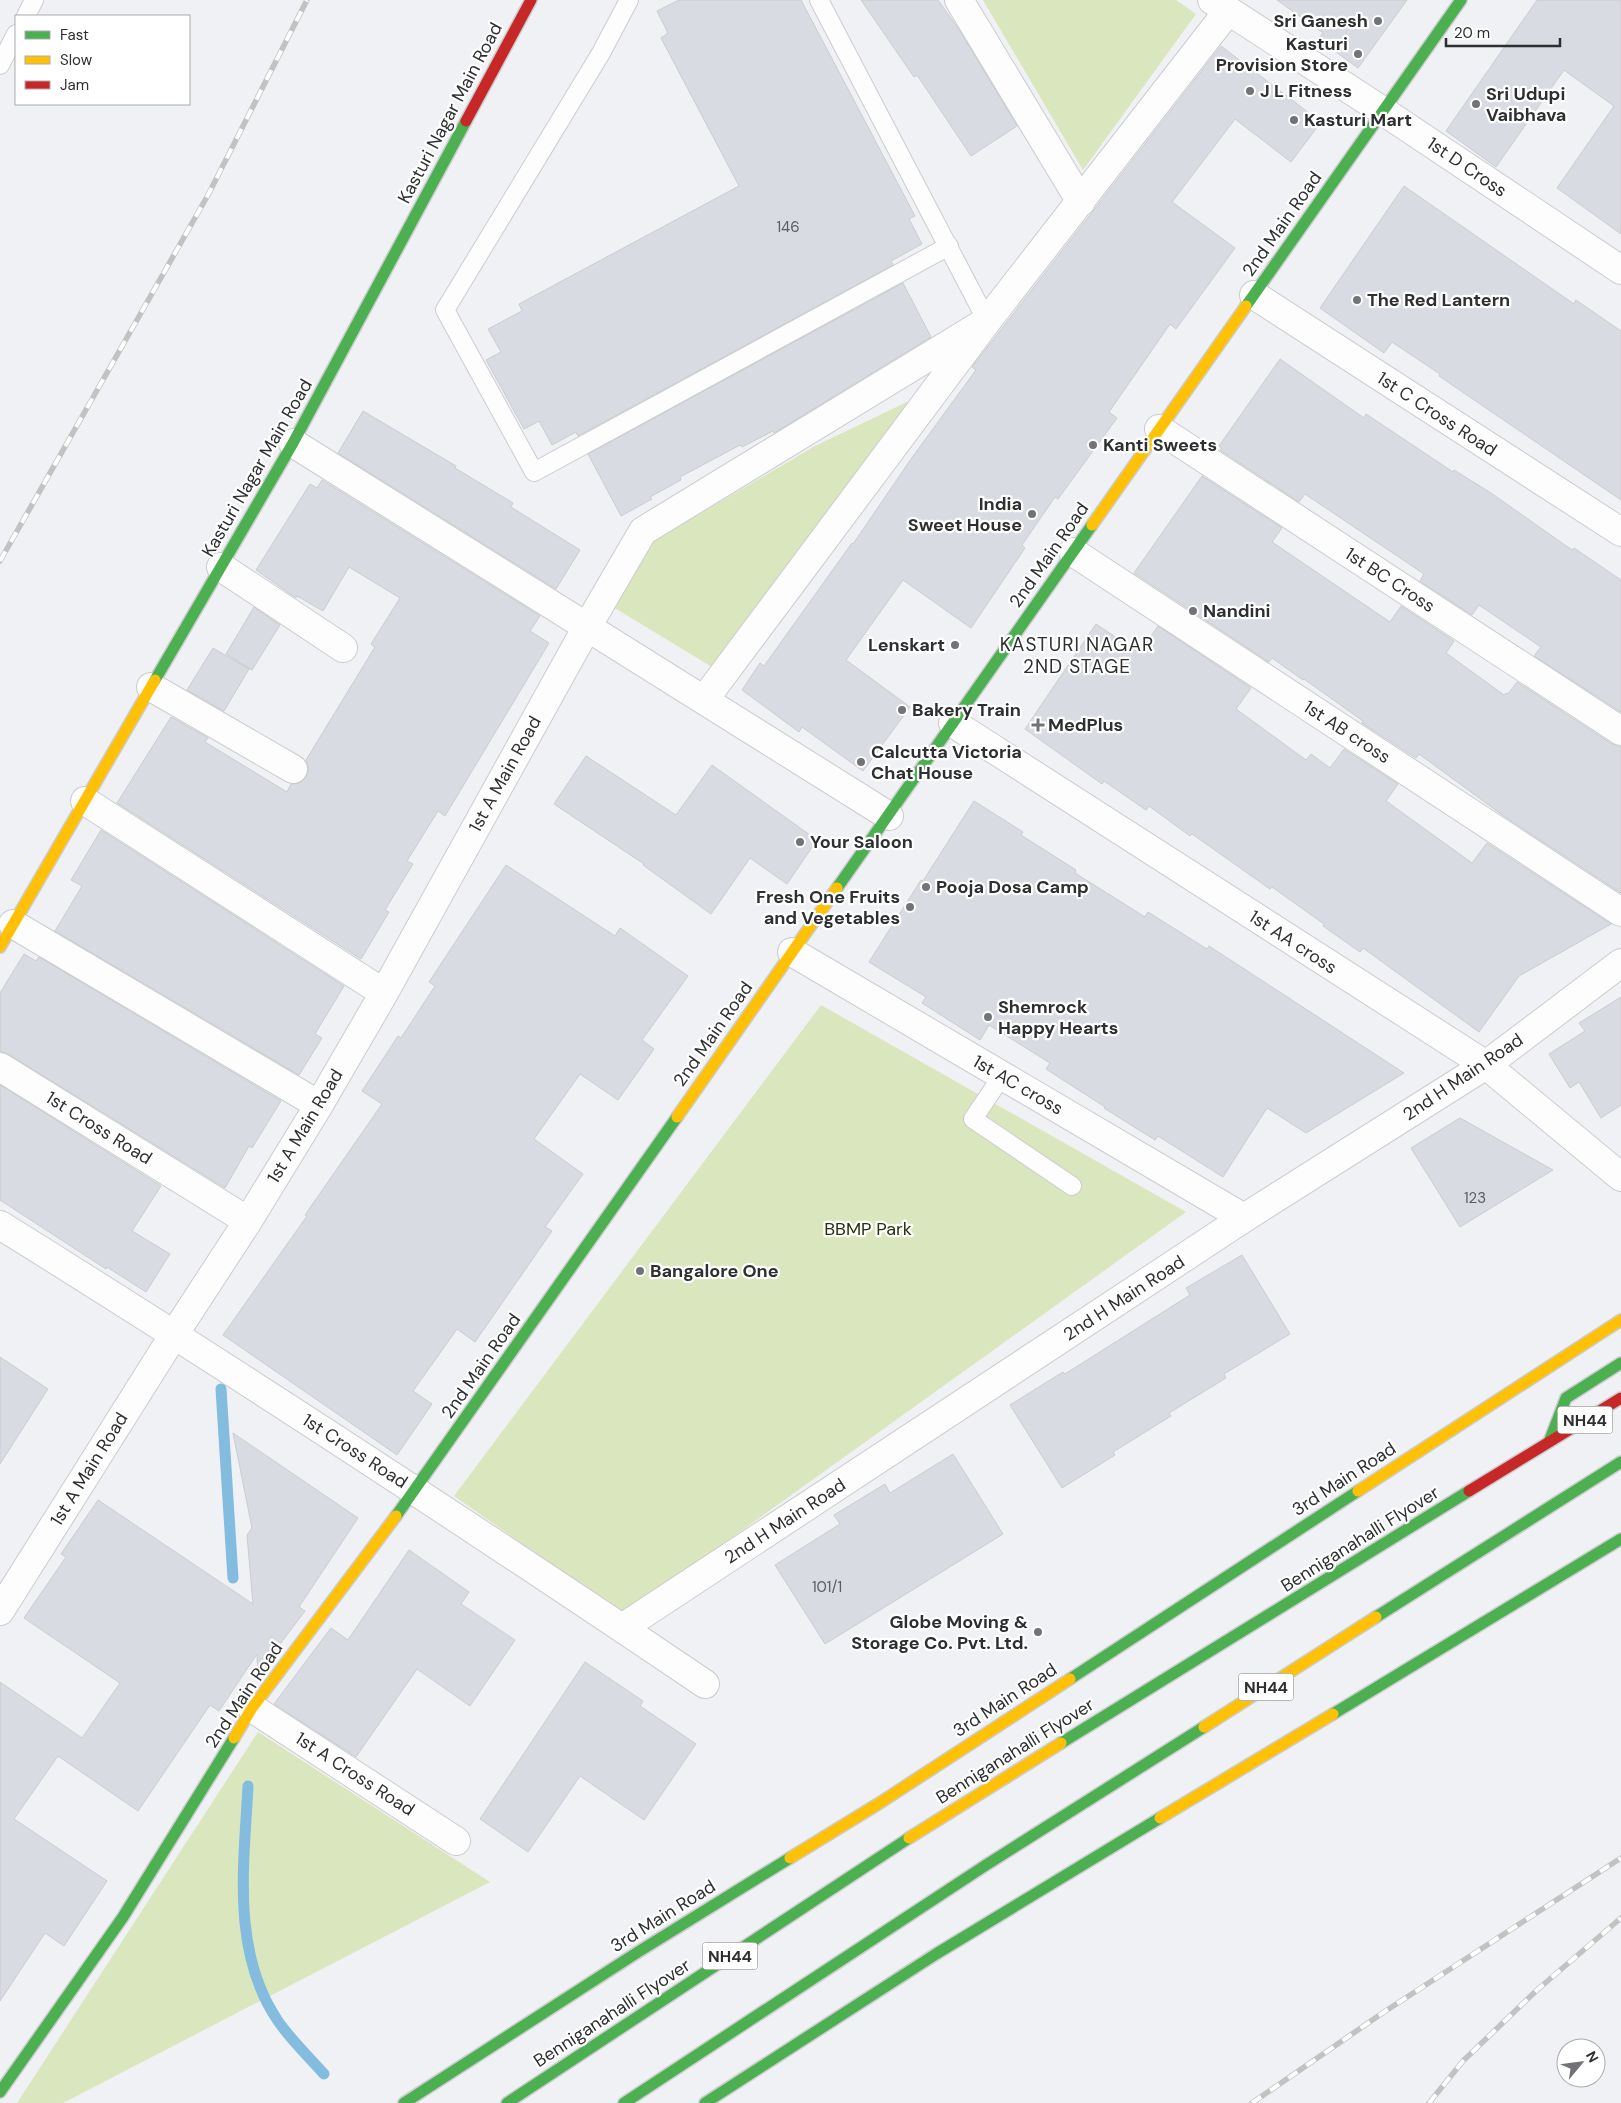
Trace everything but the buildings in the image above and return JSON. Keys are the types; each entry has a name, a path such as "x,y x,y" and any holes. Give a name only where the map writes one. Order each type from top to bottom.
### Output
{"main road":[{"name":"Kasturi Nagar Main Road","path":"0,947 293,444 531,0"},
{"name":"2nd Main Road","path":"0,2092 123,1916 252,1708 415,1490 1461,0"},
{"name":"3rd Main Road","path":"404,2103 638,1952 886,1798 1621,1320"},
{"path":"1549,1442 1566,1398 1621,1363"},
{"name":"NH44","path":"1549,1442 1621,1398"},
{"name":"Benniganahalli Flyover","path":"507,2103 953,1809 1549,1442"},
{"name":"NH44","path":"624,2103 986,1865 1620,1464"},
{"path":"705,2103 936,1954 1621,1539"}],"street":[{"path":"959,0 1081,202"},
{"path":"704,700 987,320 1081,202 1220,6"},
{"name":"1st D Cross","path":"1220,6 1383,111 1621,270"},
{"name":"1st C Cross Road","path":"1254,295 1621,532"},
{"name":"1st A Main Road","path":"0,1611 174,1333 248,1221 318,1105 384,993 587,627 643,531 987,320"},
{"name":"1st BC Cross","path":"1159,429 1621,731"},
{"path":"293,444 889,816"},
{"name":"1st AB cross","path":"1073,552 1621,912"},
{"path":"221,567 343,648"},
{"path":"151,687 293,769"},
{"name":"1st AA cross","path":"953,723 1486,1065 1621,1177"},
{"path":"85,801 384,993"},
{"path":"13,924 318,1105"},
{"name":"1st AC cross","path":"792,952 1244,1218"},
{"name":"2nd H Main Road","path":"622,1628 1244,1218 1486,1065 1621,963"},
{"name":"1st Cross Road","path":"0,1067 248,1221"},
{"name":"1st Cross Road","path":"0,1225 174,1333 415,1490 705,1684"},
{"name":"1st A Cross Road","path":"252,1708 456,1841"}],"lane":[{"path":"26,15 34,0"},
{"path":"629,0 601,53 445,310 534,472 949,246"},
{"path":"820,0 987,320"},
{"path":"0,65 15,36"},
{"path":"1002,1076 973,1119 1072,1186"}],"green space":[{"path":"983,0 1176,0 1196,14 1083,170"},
{"path":"909,401 717,670 613,607 655,540 815,446"},
{"name":"BBMP Park","path":"821,1005 1186,1212 624,1615 454,1496"},
{"path":"258,1732 490,1882 63,2103 17,2103"}],"waterway":[{"path":"221,1389 233,1578"},
{"path":"248,1786 243,1877 247,1937 253,1966 263,1994 278,2021 294,2042 324,2074"}],"railway":[{"path":"0,561 208,195 307,0"},
{"path":"1252,2103 1384,2012 1621,1858"},
{"path":"1429,2103 1463,2061 1537,1990 1621,1918"}],"traffic: fast":[{"path":"1246,306 1461,0"},
{"path":"155,680 293,443 466,121"},
{"path":"837,888 1092,525"},
{"path":"396,1516 677,1117"},
{"path":"1549,1442 1566,1398 1621,1363"},
{"path":"1376,1617 1621,1462"},
{"path":"1070,1679 1358,1491"},
{"path":"1061,1743 1469,1491"},
{"path":"1333,1714 1621,1539"},
{"path":"624,2103 986,1865 1204,1727"},
{"path":"0,2092 123,1917 234,1738"},
{"path":"705,2103 936,1954 1160,1818"},
{"path":"507,2103 909,1838"},
{"path":"404,2103 638,1952 790,1858"}],"traffic: slow":[{"path":"1092,525 1246,306"},
{"path":"0,947 155,680"},
{"path":"677,1117 837,888"},
{"path":"1358,1491 1621,1320"},
{"path":"234,1738 252,1708 396,1516"},
{"path":"1204,1727 1376,1617"},
{"path":"790,1858 878,1804 1070,1679"},
{"path":"1160,1818 1333,1714"},
{"path":"909,1838 1061,1743"}],"traffic: jam":[{"path":"466,121 531,0"},
{"path":"1469,1491 1621,1398"}],"place":[{"name":"Sri Ganesh","path":"1378,21"},
{"name":"Kasturi Provision Store","path":"1358,54"},
{"name":"J L Fitness","path":"1250,91"},
{"name":"Sri Udupi Vaibhava","path":"1476,104"},
{"name":"Kasturi Mart","path":"1294,120"},
{"name":"The Red Lantern","path":"1357,300"},
{"name":"Kanti Sweets","path":"1093,445"},
{"name":"India Sweet House","path":"1032,514"},
{"name":"Nandini","path":"1193,611"},
{"name":"Lenskart","path":"955,645"},
{"name":"Bakery Train","path":"902,710"},
{"name":"MedPlus","path":"1038,725"},
{"name":"Calcutta Victoria Chat House","path":"861,762"},
{"name":"Your Saloon","path":"800,842"},
{"name":"Pooja Dosa Camp","path":"926,887"},
{"name":"Fresh One Fruits and Vegetables","path":"910,907"},
{"name":"Shemrock Happy Hearts","path":"988,1017"},
{"name":"Bangalore One","path":"640,1271"},
{"name":"Globe Moving & Storage Co. Pvt. Ltd.","path":"1038,1632"}],"district":[{"name":"KASTURI NAGAR 2ND STAGE","path":"1077,655"}]}
